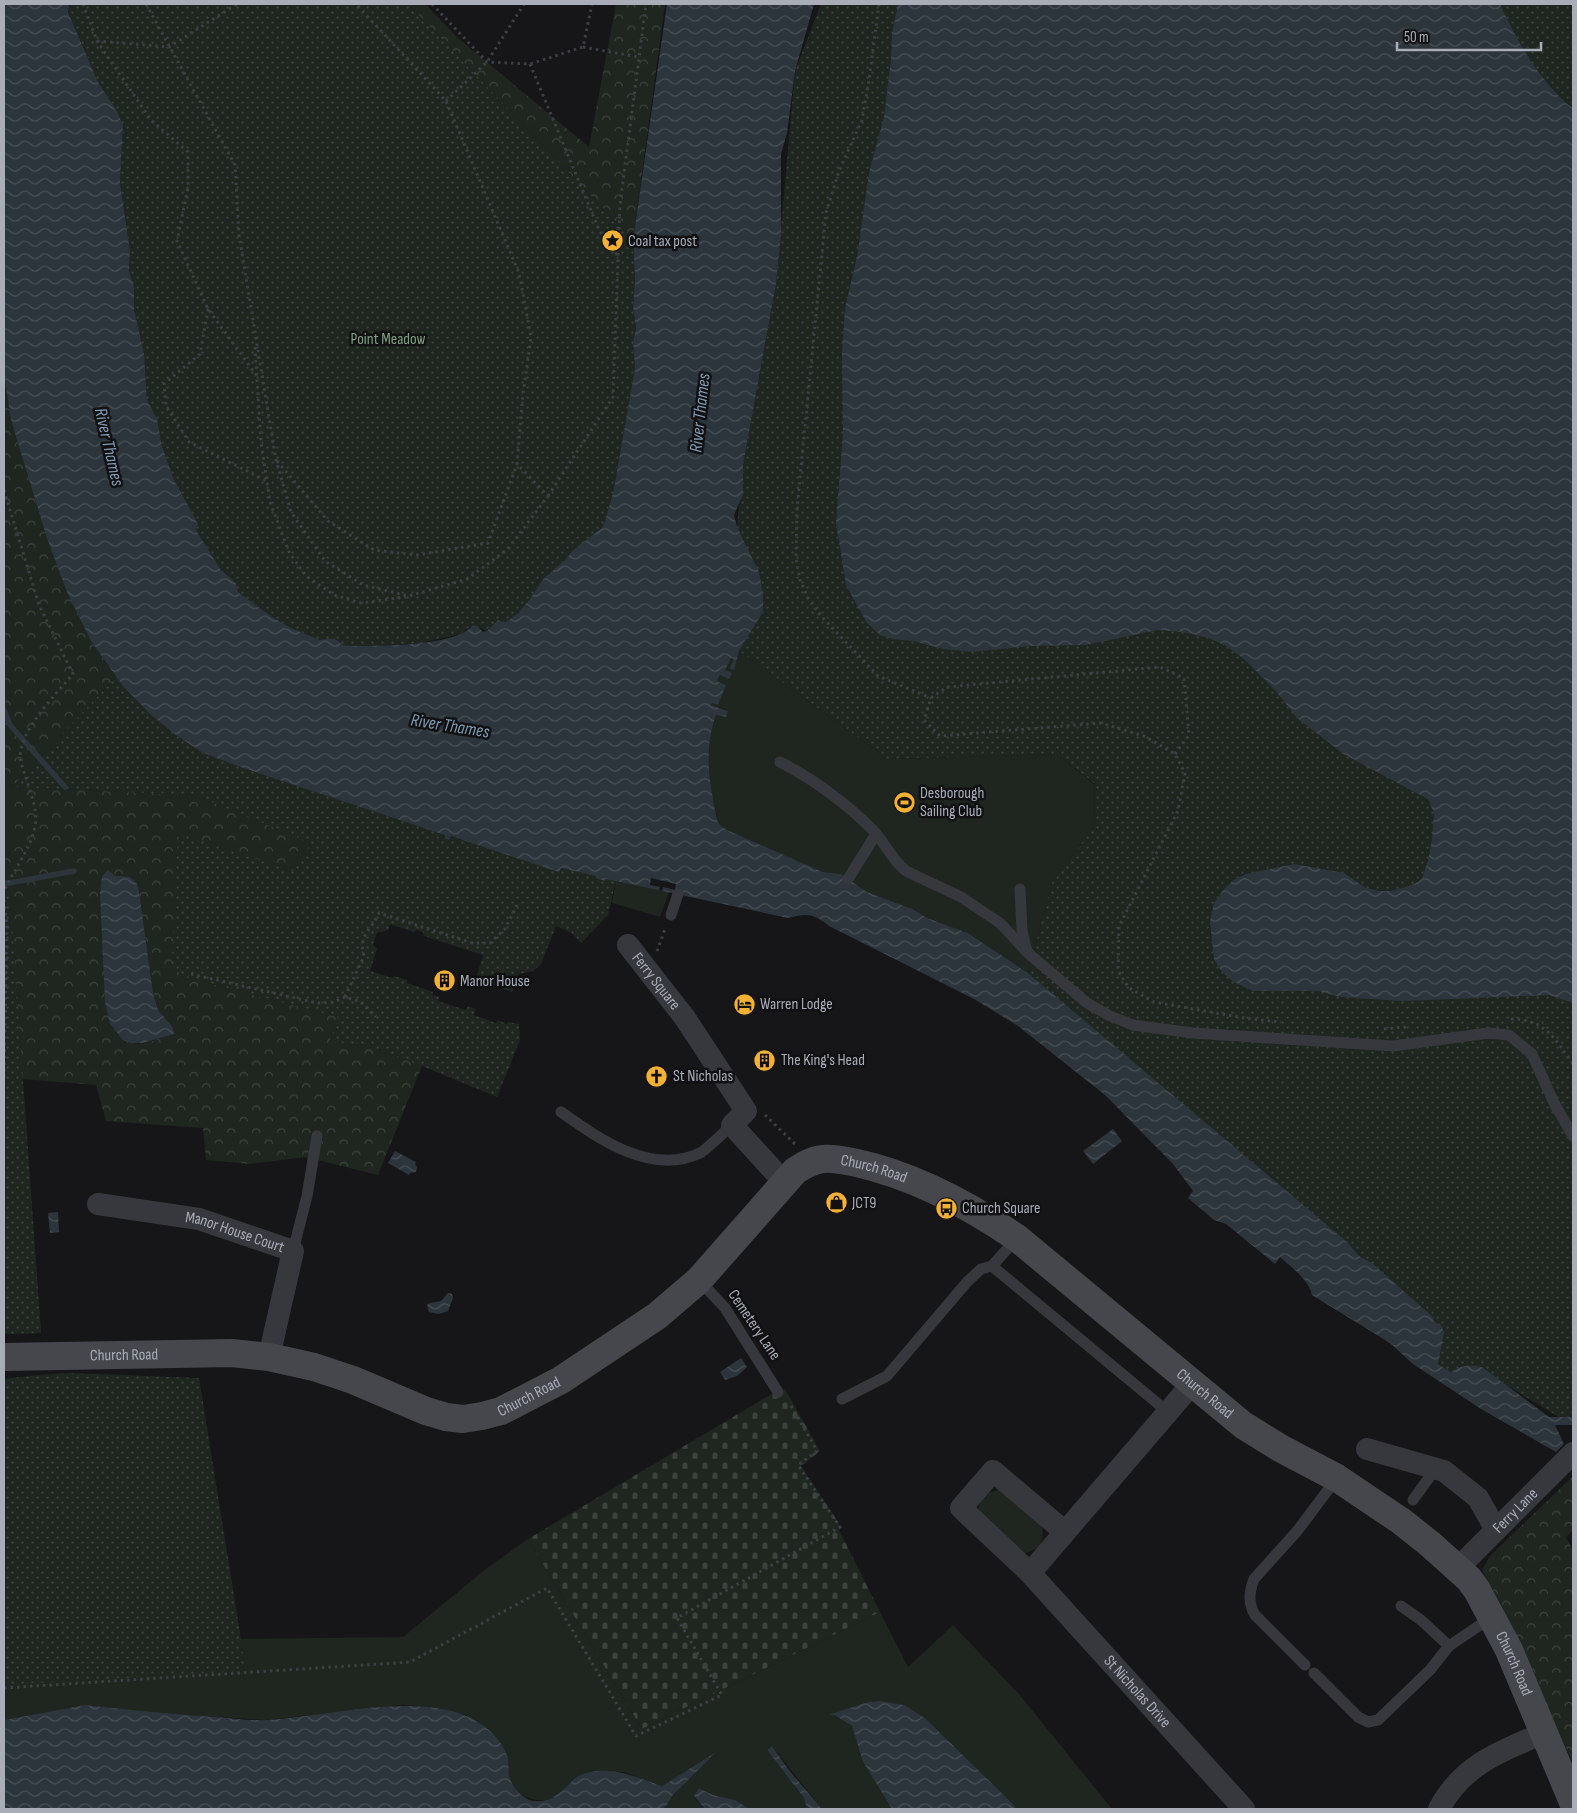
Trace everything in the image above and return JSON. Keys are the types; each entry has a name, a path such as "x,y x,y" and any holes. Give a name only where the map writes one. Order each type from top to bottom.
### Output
{"street":[{"name":"Ferry Square","path":"628,945 685,1018 746,1111 732,1125"},
{"path":"732,1125 784,1182"},
{"name":"Church Road","path":"4,1357 232,1352 268,1357 314,1367 353,1380 426,1412 463,1419 482,1416 500,1411 561,1380 657,1316 699,1280 795,1171 809,1162 823,1159 841,1160 870,1166 903,1176 964,1204 988,1218 1017,1238 1243,1425 1280,1448 1337,1478 1401,1521 1458,1568 1477,1590 1509,1650 1573,1802"},
{"name":"Manor House Court","path":"98,1204 199,1219 293,1251 268,1357"},
{"path":"1030,1573 1192,1384"},
{"path":"1367,1449 1444,1471 1478,1498 1496,1530"},
{"name":"Ferry Lane","path":"1458,1568 1573,1453"},
{"name":"St Nicholas Drive","path":"1065,1532 993,1471 961,1508 1030,1573 1244,1809"},
{"path":"1439,1809 1450,1792 1478,1765 1493,1755 1544,1733"}],"lane":[{"path":"780,762 808,777 837,799 876,834 906,872 960,897 1000,924 1028,953 1087,1003 1110,1016 1133,1025 1193,1033 1393,1046 1488,1033 1509,1035 1532,1054 1554,1103 1573,1136"},
{"path":"848,879 876,834"},
{"path":"1020,889 1022,931 1028,953"},
{"path":"671,915 678,894"},
{"path":"561,1112 581,1126 627,1152 648,1158 678,1160 701,1152 732,1125"},
{"path":"293,1251 307,1196 317,1136"},
{"path":"842,1399 887,1376 967,1282 981,1269 992,1266 1017,1238"},
{"path":"992,1266 1168,1412"},
{"name":"Cemetery Lane","path":"699,1280 726,1308 778,1392"},
{"path":"1413,1500 1436,1468"},
{"path":"1337,1478 1298,1530 1254,1579 1251,1587 1250,1608 1358,1717 1368,1722 1378,1720 1430,1670 1449,1646 1492,1617"},
{"path":"1401,1606 1421,1620 1449,1646"}],"path":[{"path":"83,4 97,41 151,120 188,152 188,188 177,241 208,309 257,376"},
{"path":"146,4 235,164 239,235 254,330 276,460 290,512 325,561 363,586 409,596"},
{"path":"97,41 170,47 237,4"},
{"path":"276,460 328,521 374,550 417,555 488,543 516,464 531,337 520,273 446,101 356,4"},
{"path":"432,4 487,62 530,64 584,47 639,57"},
{"path":"446,101 487,62 524,4"},
{"path":"584,47 592,4"},
{"path":"254,330 261,442 270,502 289,552 306,576 334,595 361,603 409,596 467,579 508,549 548,496 613,397 620,204 646,4"},
{"path":"879,4 862,120 839,171 826,214 797,508 796,558 800,580 808,598 821,616 878,676 931,698"},
{"path":"530,64 600,232 618,255"},
{"path":"208,309 200,354 164,384 166,406 190,442 267,481"},
{"path":"516,464 548,496"},
{"path":"4,490 39,604 72,674 35,721 20,751 20,760 36,816 30,844 13,872 4,892"},
{"path":"1175,754 1189,735 1184,678 1160,667 947,687 931,698 924,720 940,736 1101,723 1144,736 1175,754 1185,773 1178,811 1119,926 1118,971 1129,988 1154,1002 1250,1019 1289,1022"},
{"path":"4,900 7,924 4,1080"},
{"path":"345,997 364,956 361,946 363,940 379,912 472,943 490,944 505,929 517,905"},
{"path":"191,974 317,1003 334,1002 345,997 361,1002 376,1017"},
{"path":"1506,1018 1525,1019 1540,1024 1555,1038 1573,1064"},
{"path":"1377,1029 1408,1027"},
{"path":"4,1688 410,1662 547,1588 636,1736 722,1695 677,1618 840,1528 798,1465 817,1451 784,1393 778,1392"}],"green space":[{"name":"Point Meadow","path":"68,4 408,4 633,240 635,280 633,307 636,328 633,342 635,368 613,493 603,527 573,550 565,560 543,579 518,613 506,622 498,620 487,631 473,625 460,634 421,643 388,646 343,645 334,638 320,640 291,628 271,616 238,592 236,583 221,570 196,530 174,480 162,446 157,419 147,400 144,353 134,309 134,286 129,271 130,251 120,182 123,125 118,113 98,82 68,11"},
{"path":"408,4 425,4 459,39 589,147 616,4 665,4 633,240"},
{"path":"821,4 1573,4 1572,1425 1473,1365 1451,1372 1438,1364 1208,1126 1028,973 1052,882 1094,827 1095,784 1057,754 888,759 739,651 763,612 737,527 743,465 776,284 795,71"},
{"path":"4,375 11,420 91,641 116,677 12,787 4,766"},
{"name":"Desborough Sailing Club","path":"739,651 888,759 1057,754 1095,785 1094,827 1052,882 1028,973 968,933 927,918 911,909 867,892 841,874 823,872 727,830 720,825 717,820 712,793 709,754 712,728 716,715 728,710 711,705 726,685 717,681 720,675 729,678 724,670 731,657 734,659 734,669"},
{"path":"116,677 151,715 201,752 240,767 446,835 445,839 449,840 450,836 561,868 597,876 597,878 616,881 608,915 581,943 573,934 556,926 541,964 533,971 519,974 512,992 476,979 483,955 424,936 423,932 417,930 414,932 390,924 388,930 377,933 373,944 377,949 370,971 407,980 407,983 433,992 432,995 439,997 438,1001 466,1010 468,1006 476,1009 474,1015 496,1023 497,1020 507,1024 508,1022 519,1024 520,1040 497,1097 422,1066 369,1047 330,1041 338,1017 181,976 172,963 178,833 293,871 311,843 194,795 12,787"},
{"path":"4,766 12,787 25,836 4,858"},
{"path":"12,787 194,795 312,842 293,871 181,976 338,1017 330,1041 369,1047 422,1066 378,1175 305,1157 250,1164 206,1160 203,1128 106,1121 96,1085 22,1079 41,1333 10,1334 4,1245 4,858 14,847","holes":["109,871 116,876 148,966 158,1010 172,1026 173,1034 141,1043 128,1042 123,1039 110,1024"]},
{"path":"616,881 669,892 660,917 612,903"},
{"path":"10,896 41,1333 4,1334 4,897"},
{"path":"71,1373 199,1378 245,1671 4,1685 4,1379"},
{"path":"785,1389 820,1451 801,1466 842,1528 839,1530 880,1612 642,1729 528,1539 770,1395"},
{"path":"1573,1476 1573,1530 1566,1537 1573,1551 1573,1764 1500,1602 1482,1570 1490,1556"},
{"path":"999,1490 1029,1511 1040,1525 1043,1532 1042,1540 1037,1548 1020,1554 978,1513 983,1497"},
{"path":"528,1539 642,1729 880,1612 908,1667 953,1625 1019,1694 1112,1809 1016,1809 925,1718 867,1702 830,1715 834,1715 852,1726 863,1762 892,1809 822,1809 772,1746 767,1750 804,1798 807,1809 750,1809 735,1800 713,1795 699,1788 694,1797 705,1809 662,1809 667,1805 672,1796 713,1754 662,1786 624,1772 577,1776 554,1797 540,1800 533,1799 526,1797 515,1788 509,1775 508,1759 466,1715 445,1709 402,1705 265,1720 150,1713 85,1705 4,1720 4,1609 245,1671 241,1639 403,1637 487,1568"}],"water":[{"name":"River Thames","path":"4,4 68,4 68,12 98,82 118,113 123,125 120,182 130,251 129,271 134,286 134,309 144,353 147,400 157,419 162,446 174,480 198,524 196,530 221,570 236,583 238,592 271,616 291,628 320,640 334,638 343,645 362,646 415,644 433,641 450,638 464,632 473,625 483,632 487,631 498,620 506,622 518,613 543,579 565,560 573,550 603,527 613,493 635,368 633,342 636,328 633,307 635,280 633,240 667,4 814,4 795,71 787,133 781,154 781,235 776,284 743,465 743,494 734,515 737,527 759,572 763,595 763,612 739,651 734,670 730,668 734,659 731,658 725,670 732,673 729,679 720,675 717,681 726,685 718,705 712,703 711,705 728,711 726,717 716,715 710,742 710,780 717,820 727,830 823,872 841,874 867,892 912,909 927,918 968,933 1028,973 1347,1242 1359,1256 1373,1264 1434,1318 1433,1320 1437,1324 1440,1323 1444,1332 1438,1364 1451,1372 1466,1366 1482,1367 1549,1417 1572,1417 1572,1425 1555,1425 1564,1444 1556,1452 1481,1409 1413,1364 1390,1343 1312,1295 1303,1279 1280,1257 1275,1264 1226,1224 1214,1220 1188,1198 1193,1191 1173,1164 1105,1095 1018,1026 974,999 829,926 814,916 800,915 788,918 606,879 605,881 596,878 596,876 561,868 559,872 451,836 449,840 445,839 445,835 240,767 201,752 151,715 122,685 91,641 67,592 47,538 11,420 4,375"},
{"path":"898,4 1500,4 1531,62 1556,93 1573,108 1573,1003 1549,995 1402,1001 1341,997 1318,991 1253,991 1234,982 1222,972 1214,959 1210,921 1214,903 1224,889 1234,880 1246,874 1294,864 1344,873 1366,888 1379,891 1390,891 1409,886 1422,878 1428,861 1434,813 1428,799 1345,755 1297,718 1275,690 1244,659 1226,646 1209,638 1182,632 1158,630 1085,645 1030,646 972,652 943,649 913,641 893,639 880,635 867,623 846,585 836,523 843,435 842,352 845,308 857,257 869,173 884,117 892,34"},
{"path":"108,870 116,876 130,877 137,884 153,993 158,1010 172,1026 174,1034 143,1043 131,1043 123,1040 110,1024 105,1002 100,893 102,876"},
{"path":"1113,1129 1122,1141 1093,1164 1083,1151"},
{"path":"395,1151 416,1162 416,1172 409,1175 388,1163"},
{"path":"58,1212 59,1232 50,1233 48,1213"},
{"path":"448,1293 452,1294 453,1298 448,1311 439,1314 429,1312 427,1305 441,1301"},
{"path":"741,1358 747,1367 737,1376 725,1380 720,1372"},
{"path":"881,1701 904,1705 925,1718 1016,1809 892,1809 863,1762 852,1726 834,1715 828,1715 868,1702"},
{"path":"85,1705 247,1720 289,1718 377,1707 422,1706 444,1709 472,1719 496,1737 507,1756 512,1784 518,1792 534,1801 550,1799 577,1777 589,1772 610,1771 632,1775 662,1786 716,1752 672,1796 667,1805 662,1809 4,1809 4,1720"},
{"path":"772,1746 788,1769 822,1809 807,1809 804,1798 767,1750"},
{"path":"699,1788 713,1795 735,1800 750,1809 705,1809 694,1796"}],"pier":[{"path":"651,878 676,884 675,890 663,887 662,891 659,890 660,887 650,885"}],"waterway":[{"path":"4,710 10,725 65,787"},
{"path":"4,884 74,871"}],"place":[{"name":"Coal tax post","path":"612,241"},
{"name":"Desborough Sailing Club","path":"904,802"},
{"name":"Manor House","path":"444,981"},
{"name":"Warren Lodge","path":"744,1004"},
{"name":"The King's Head","path":"765,1060"},
{"name":"St Nicholas","path":"657,1076"},
{"name":"JCT9","path":"836,1203"},
{"name":"Church Square","path":"946,1208"}]}
